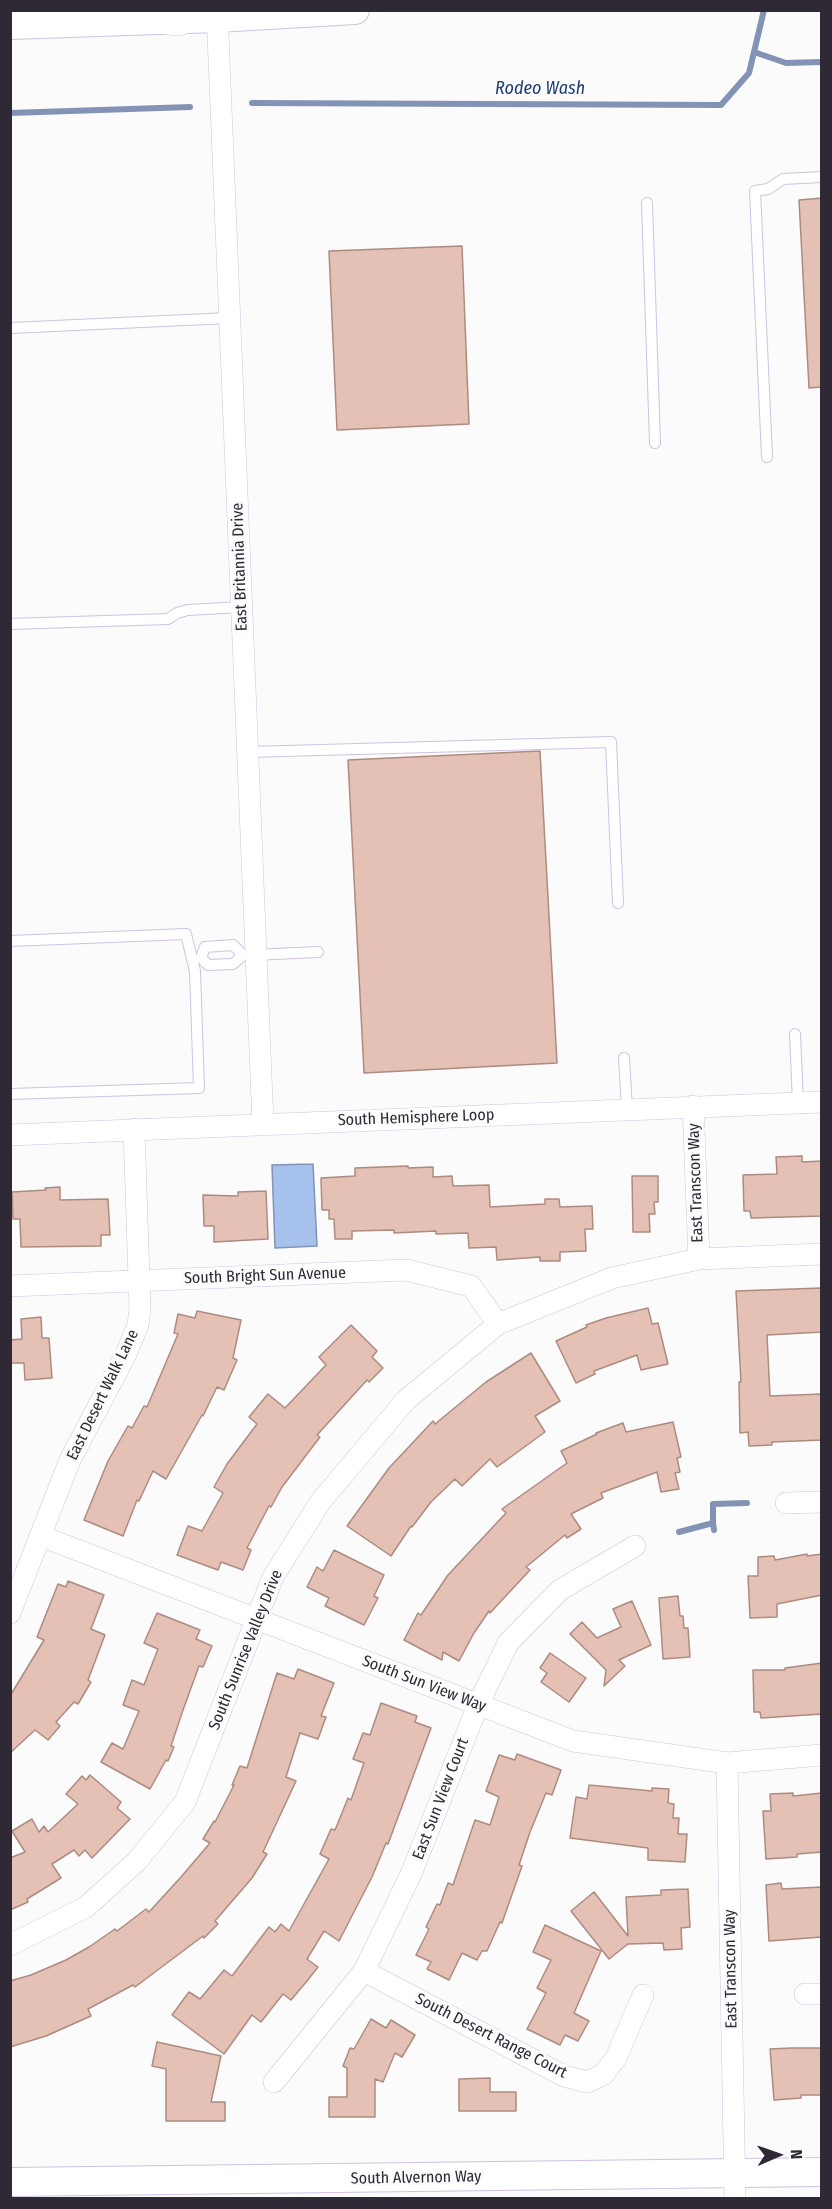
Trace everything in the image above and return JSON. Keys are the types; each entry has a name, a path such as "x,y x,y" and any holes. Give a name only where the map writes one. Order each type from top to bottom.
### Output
{"main road":[{"path":"91,10 179,19"},
{"path":"10,25 179,19 217,14 355,10"},
{"name":"South Alvernon Way","path":"10,2182 735,2186 822,2172"}],"street":[{"name":"East Britannia Drive","path":"217,14 248,752 250,955 264,1124"},
{"name":"South Hemisphere Loop","path":"10,1135 822,1102"},
{"name":"East Transcon Way","path":"693,1107 699,1259"},
{"name":"East Desert Walk Lane","path":"10,1613 79,1441 126,1354 138,1325 139,1281 134,1130"},
{"name":"South Sunrise Valley Drive","path":"10,1945 86,1907 137,1861 185,1802 273,1577 321,1501 406,1400 498,1324 612,1278 699,1259 822,1254"},
{"name":"South Bright Sun Avenue","path":"10,1286 406,1270 471,1286 498,1324"},
{"path":"786,1503 822,1502"},
{"name":"South Sun View Way","path":"41,1536 573,1741 727,1763 822,1755"},
{"name":"East Sun View Court","path":"274,2082 364,1971 411,1874 478,1705 508,1643 560,1590 635,1546"},
{"name":"East Transcon Way","path":"727,1763 735,2186"},
{"name":"South Desert Range Court","path":"364,1971 564,2076 588,2082 603,2075 616,2058 643,1995"}],"lane":[{"path":"767,457 755,191 768,189 783,179 822,177"},
{"path":"647,203 655,442"},
{"path":"10,328 230,318"},
{"path":"10,624 168,619 188,610 242,607"},
{"path":"248,752 611,742 618,903"},
{"path":"10,941 186,934 197,959 198,1088 10,1094"},
{"path":"197,959 205,947 214,946 233,945 250,955"},
{"path":"197,959 208,965 233,964 250,955 318,952"},
{"path":"795,1034 798,1102"},
{"path":"624,1058 627,1109"}],"water":[{"path":"313,1164 317,1246 275,1248 272,1165"}],"building":[{"path":"822,198 822,387 809,388 799,200"},
{"path":"462,246 469,424 337,430 329,251"},
{"path":"540,751 557,1063 364,1073 348,760"},
{"path":"802,1156 802,1162 822,1161 822,1216 751,1218 750,1211 744,1211 743,1175 777,1174 776,1157"},
{"path":"408,1166 408,1168 433,1167 433,1177 452,1176 453,1186 489,1185 490,1207 545,1204 545,1199 559,1199 560,1207 592,1206 593,1229 585,1229 586,1251 560,1252 560,1261 540,1261 540,1257 497,1260 496,1247 469,1248 468,1233 352,1231 352,1239 335,1239 334,1219 329,1219 329,1210 322,1210 321,1178 355,1176 355,1168"},
{"path":"632,1176 658,1176 658,1202 654,1202 655,1214 649,1214 650,1232 633,1232"},
{"path":"60,1187 60,1200 108,1199 110,1235 101,1235 101,1246 21,1247 20,1219 13,1219 12,1192"},
{"path":"266,1191 268,1239 214,1242 214,1226 204,1226 203,1195 238,1196 238,1192"},
{"path":"822,1288 822,1332 767,1335 770,1396 822,1394 822,1440 772,1442 772,1445 749,1446 748,1432 740,1433 739,1382 741,1382 736,1291"},
{"path":"648,1308 652,1324 658,1323 668,1364 641,1370 637,1355 594,1371 595,1374 576,1383 556,1341 587,1327 586,1325"},
{"path":"197,1311 241,1320 233,1358 237,1360 224,1390 217,1387 203,1416 166,1479 153,1471 139,1501 137,1500 123,1536 84,1520 108,1461 128,1426 132,1428 144,1406 147,1407 178,1334 174,1333 178,1314 195,1318"},
{"path":"41,1317 42,1338 49,1338 52,1378 25,1380 24,1363 10,1363 10,1340 22,1339 21,1319"},
{"path":"351,1325 377,1351 372,1357 383,1368 369,1382 367,1380 317,1435 320,1437 282,1487 271,1507 269,1506 247,1548 251,1550 243,1570 221,1562 218,1570 177,1555 188,1526 202,1531 223,1493 214,1487 227,1464 257,1424 249,1417 268,1394 285,1408 326,1365 319,1357"},
{"path":"531,1353 560,1401 535,1416 545,1432 497,1467 490,1459 462,1486 455,1479 431,1502 411,1526 391,1556 347,1526 389,1468 433,1421 435,1424 486,1382"},
{"path":"673,1422 681,1457 677,1458 680,1472 675,1473 679,1489 661,1492 657,1472 601,1493 603,1498 571,1514 581,1529 567,1538 565,1535 526,1567 530,1570 490,1613 489,1611 459,1661 443,1652 442,1660 404,1640 418,1613 421,1615 448,1575 506,1513 502,1509 567,1463 561,1451 596,1433 623,1423 626,1432"},
{"path":"334,1550 384,1575 374,1596 378,1598 364,1625 325,1606 329,1598 307,1587 317,1567 323,1571"},
{"path":"807,1554 807,1556 822,1554 822,1595 777,1604 777,1617 750,1618 748,1576 758,1576 758,1557 774,1556 775,1560"},
{"path":"68,1581 104,1595 91,1629 105,1635 88,1680 91,1682 78,1704 74,1702 56,1722 60,1726 48,1740 35,1730 10,1753 10,1696 44,1640 37,1637 58,1584 66,1587"},
{"path":"678,1596 680,1616 683,1616 684,1628 688,1628 690,1657 663,1659 659,1598"},
{"path":"632,1601 651,1645 619,1660 625,1666 604,1686 606,1670 570,1634 582,1622 597,1638 621,1627 613,1609"},
{"path":"157,1613 200,1630 196,1639 212,1646 203,1667 199,1666 171,1746 174,1747 168,1761 166,1760 150,1789 101,1762 112,1743 123,1749 139,1711 123,1705 132,1680 144,1685 158,1649 144,1643"},
{"path":"550,1653 586,1678 569,1702 541,1682 547,1673 540,1668"},
{"path":"822,1663 822,1714 761,1718 760,1712 754,1712 753,1670 785,1670 785,1668"},
{"path":"298,1669 334,1683 321,1716 326,1717 318,1739 300,1733 286,1777 296,1781 263,1852 267,1854 252,1878 215,1921 218,1924 204,1938 203,1936 135,1987 133,1985 88,2009 91,2016 46,2036 10,2047 10,1981 66,1960 115,1929 117,1931 146,1909 149,1912 210,1843 203,1839 215,1822 234,1785 232,1785 240,1766 247,1768 277,1673 294,1679"},
{"path":"381,1703 417,1716 415,1722 431,1728 388,1844 386,1843 372,1877 339,1941 324,1931 307,1959 318,1967 307,1981 291,2000 283,1994 261,2022 252,2015 224,2054 172,2015 189,1992 200,1999 224,1970 232,1976 269,1927 275,1932 281,1924 289,1931 329,1859 320,1854 331,1829 335,1830 348,1798 351,1800 364,1763 353,1759 363,1733 370,1735"},
{"path":"517,1754 561,1770 552,1795 546,1793 530,1832 519,1865 522,1866 502,1923 500,1922 487,1951 482,1951 477,1960 462,1953 449,1980 427,1969 431,1962 416,1955 429,1929 426,1927 437,1904 440,1905 448,1883 453,1885 475,1820 490,1825 499,1797 486,1791 499,1755 515,1760"},
{"path":"90,1775 121,1802 117,1808 130,1819 92,1858 85,1850 79,1856 74,1850 52,1864 61,1878 27,1899 28,1902 10,1910 10,1858 25,1852 12,1831 32,1819 39,1832 44,1826 48,1832 78,1804 66,1794 82,1776 86,1780"},
{"path":"589,1785 652,1791 652,1788 669,1789 668,1803 674,1804 673,1818 679,1818 678,1834 687,1834 685,1862 648,1860 648,1848 570,1838 576,1797 587,1799"},
{"path":"793,1793 793,1796 822,1793 822,1852 797,1854 797,1857 766,1859 763,1811 771,1811 770,1794"},
{"path":"781,1883 782,1889 822,1887 822,1937 769,1941 766,1885"},
{"path":"688,1889 690,1927 681,1928 682,1949 664,1950 663,1943 628,1944 609,1959 571,1911 594,1892 628,1936 626,1897 661,1895 661,1890"},
{"path":"545,1925 601,1951 574,2013 589,2021 578,2041 565,2035 560,2045 527,2029 546,1993 537,1988 551,1960 533,1952"},
{"path":"371,2019 386,2028 391,2020 415,2035 402,2057 395,2053 383,2082 375,2079 375,2117 329,2117 329,2097 347,2097 347,2068 343,2066 350,2048 354,2049"},
{"path":"157,2042 221,2056 211,2102 225,2102 225,2121 166,2121 166,2069 152,2066"},
{"path":"822,2048 822,2095 801,2095 801,2098 774,2100 770,2049"},
{"path":"490,2078 490,2092 516,2092 516,2111 459,2111 459,2079"}],"waterway":[{"name":"Rodeo Wash","path":"252,103 721,105 749,73 764,10"},
{"path":"754,52 786,63 822,62"},
{"name":"Rodeo Wash","path":"10,113 190,107"},
{"path":"713,1523 713,1504 747,1503"},
{"path":"679,1532 713,1523 714,1530"}]}
